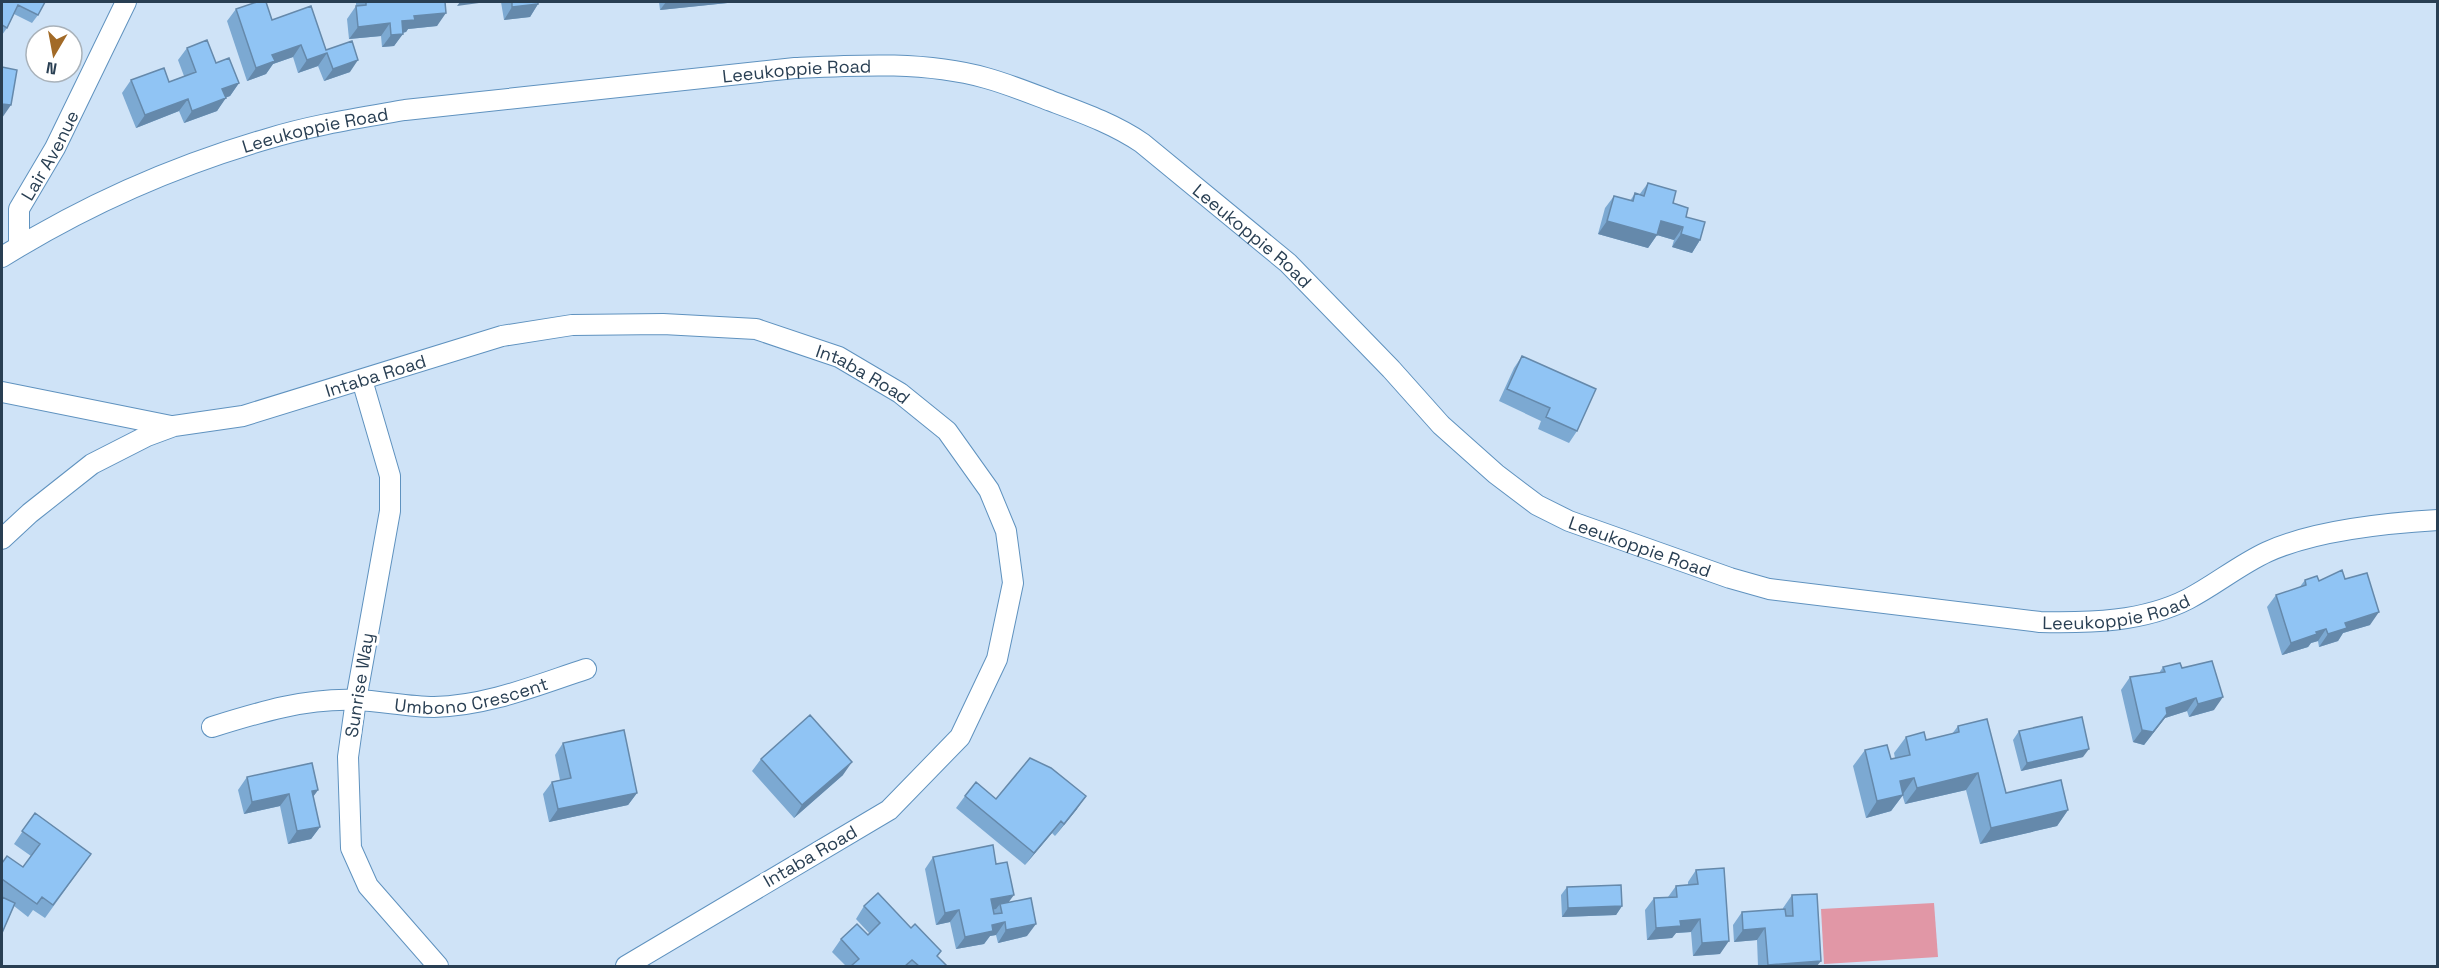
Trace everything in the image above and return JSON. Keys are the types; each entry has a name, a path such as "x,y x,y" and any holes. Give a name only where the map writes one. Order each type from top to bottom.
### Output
{"street":[{"name":"Lair Avenue","path":"19,246 19,209 55,148 126,2"},
{"name":"Leeukoppie Road","path":"2,257 111,197 151,179 267,138 347,120 405,110 795,68 844,66 937,69 986,78 1071,108 1123,131 1142,143 1288,263 1391,369 1441,425 1496,474 1537,505 1569,520 1730,578 1769,589 2040,622 2085,623 2142,615 2170,608 2268,552 2309,537 2438,520"},
{"name":"Intaba Road","path":"2,538 92,464 147,436 174,426 243,416 502,336 572,325 663,324 756,329 839,357 900,393 947,431 989,490 1006,531 1013,583 997,659 960,737 889,810 626,966"},
{"name":"Sunrise Way","path":"362,380 390,476 390,511 356,700 348,758 351,848 368,886 438,966"},
{"name":"Intaba Road","path":"2,392 174,426"},
{"name":"Umbono Crescent","path":"212,727 269,709 315,701 356,700 435,707 485,701 586,669"}],"shaded area":[{"path":"1934,903 1938,957 1824,964 1821,909"}],"building":[{"path":"2,2 45,2 38,15 18,5 7,28 2,25"},
{"path":"257,2 266,2 272,20 311,6 326,50 352,41 358,60 333,69 327,53 307,60 301,45 272,55 275,61 256,68 236,9"},
{"path":"366,2 445,2 446,13 414,16 415,20 402,21 403,34 391,35 390,23 358,27 356,6 366,5"},
{"path":"512,2 538,2 538,4 512,7"},
{"path":"207,40 216,63 229,58 239,83 222,89 226,98 192,111 188,99 145,115 131,80 164,68 169,82 196,72 187,48"},
{"path":"2,67 17,70 11,105 2,104"},
{"path":"1648,183 1676,191 1673,203 1688,208 1686,217 1705,222 1700,240 1681,234 1683,227 1661,221 1657,235 1607,221 1614,196 1633,201 1635,193 1644,196"},
{"path":"1522,356 1596,389 1577,431 1546,417 1550,408 1507,389"},
{"path":"2342,570 2345,579 2367,573 2379,612 2345,623 2347,628 2328,634 2326,629 2291,643 2276,595 2306,585 2305,580 2317,576 2319,581"},
{"path":"2212,661 2223,697 2198,704 2196,698 2166,708 2167,714 2153,732 2142,730 2130,677 2165,672 2163,667 2180,663 2182,668"},
{"path":"810,715 852,762 802,805 761,759"},
{"path":"2082,717 2089,749 2027,763 2019,731"},
{"path":"1987,719 2006,793 2061,780 2068,810 1991,828 1978,773 1917,788 1914,778 1900,781 1903,795 1877,801 1865,750 1887,745 1891,759 1910,755 1906,737 1924,732 1926,740 1959,732 1958,726"},
{"path":"624,730 637,793 558,809 552,782 571,778 563,743"},
{"path":"1030,758 1051,768 1086,796 1064,824 1061,821 1034,853 965,796 976,782 996,799"},
{"path":"312,763 318,790 312,791 320,827 297,831 289,794 252,802 247,777"},
{"path":"35,813 91,854 53,905 42,897 37,904 2,879 2,863 7,856 23,867 40,844 22,831"},
{"path":"993,845 996,864 1007,862 1014,895 991,899 994,914 1002,913 1000,904 1031,898 1036,924 1006,930 1005,922 992,925 993,931 965,937 959,910 945,913 933,857"},
{"path":"1724,868 1729,941 1702,943 1700,919 1680,921 1681,926 1656,928 1654,898 1677,897 1676,886 1698,884 1696,870"},
{"path":"1621,885 1622,906 1568,908 1567,887"},
{"path":"878,893 911,928 915,924 941,951 937,956 947,966 919,966 912,960 905,966 851,966 859,959 841,939 857,924 868,935 880,923 864,906"},
{"path":"1817,894 1821,961 1768,965 1765,928 1743,930 1742,912 1785,909 1786,916 1793,916 1792,895"},
{"path":"2,897 15,903 2,933"}]}
